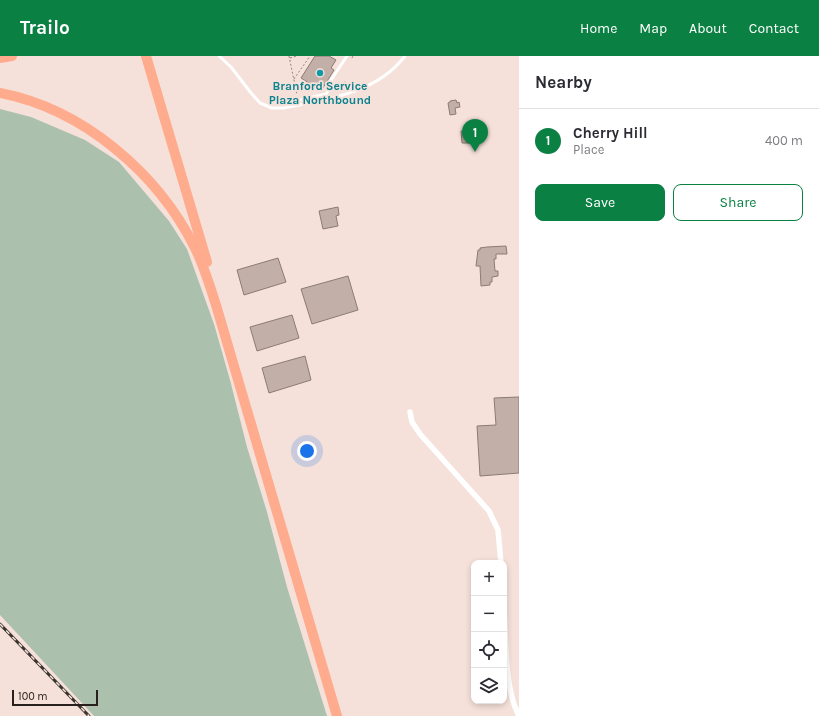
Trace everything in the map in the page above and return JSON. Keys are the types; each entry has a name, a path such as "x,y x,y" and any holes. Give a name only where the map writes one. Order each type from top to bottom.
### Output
{"highway":[{"path":"0,58 12,56"},
{"path":"146,56 330,681 342,716"},
{"path":"0,93 27,100 48,108 101,138 135,166 152,184 172,209 191,240 202,264 216,305 337,716"}],"street":[{"path":"410,412 412,422 420,434 489,511 498,530 501,560"},
{"path":"506,632 509,683 512,700 519,716"}],"lane":[{"path":"219,56 231,67 260,103 272,108 284,108 353,93 384,76 395,68 405,56"},
{"path":"271,100 280,102 326,94 332,80 347,56"}],"path":[{"path":"297,95 289,57 298,56"},
{"path":"294,80 310,56"},
{"path":"329,88 340,89 345,81"},
{"path":"296,90 310,87 310,83"}],"green space":[{"path":"0,109 31,117 85,140 119,162 169,221 187,249 214,324 287,587 327,716 94,716 0,615"}],"building":[{"name":"Branford Service Plaza Northbound","path":"315,56 329,56 336,60 331,68 334,70 321,91 301,78"},
{"path":"456,100 457,103 459,102 460,107 455,108 456,114 450,115 448,103"},
{"path":"469,125 473,125 475,130 483,130 484,138 480,138 480,142 462,143 461,131 467,131 467,127"},
{"path":"338,207 339,215 336,216 338,226 323,229 319,211"},
{"path":"506,246 507,254 496,254 496,259 494,259 495,271 498,271 498,276 492,277 492,282 490,282 490,285 481,286 480,266 476,266 478,250 480,250 480,248 487,247"},
{"path":"278,258 286,282 244,295 237,270"},
{"path":"348,276 358,310 312,324 301,289"},
{"path":"292,315 299,338 257,351 250,327"},
{"path":"305,356 311,380 269,393 262,368"},
{"path":"519,397 519,473 480,476 477,426 496,425 494,398"}],"railway":[{"path":"0,624 89,716"}],"place":[{"name":"Branford Service Plaza Northbound","path":"320,73"},
{"name":"Cherry Hill","path":"475,152"}]}
